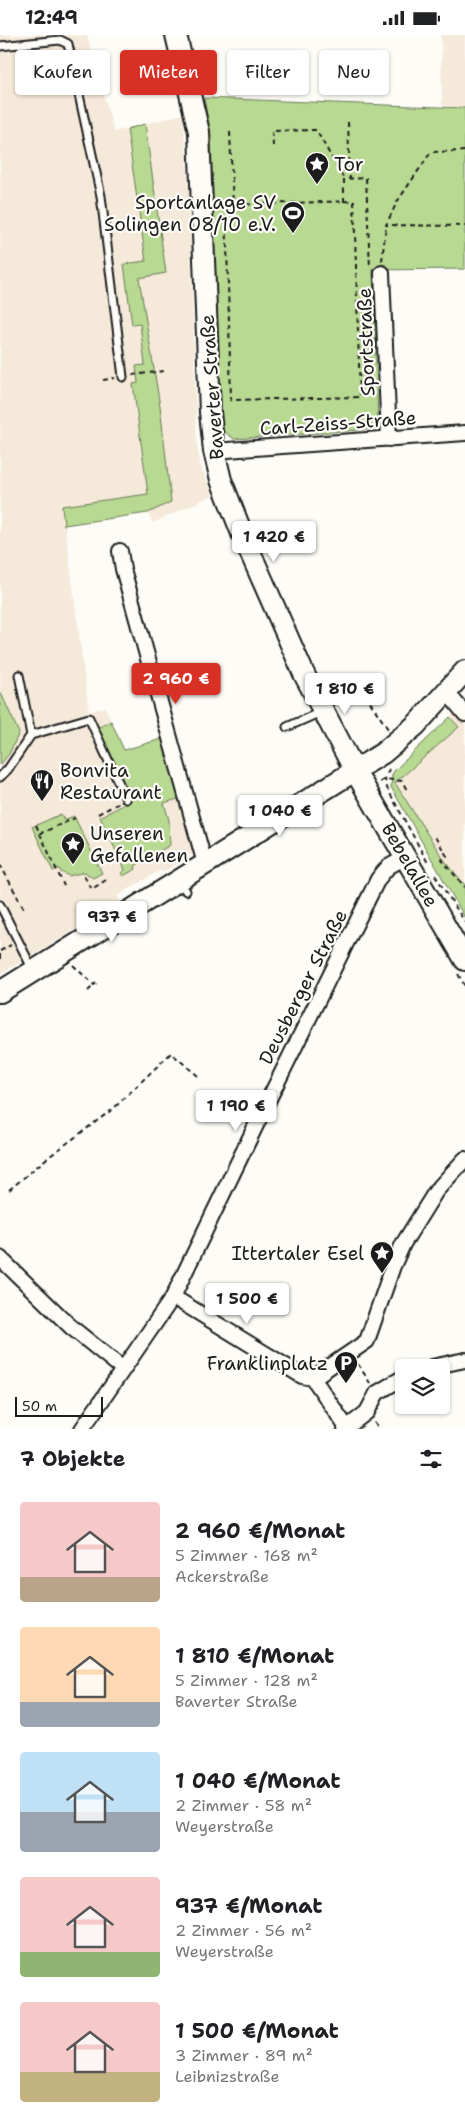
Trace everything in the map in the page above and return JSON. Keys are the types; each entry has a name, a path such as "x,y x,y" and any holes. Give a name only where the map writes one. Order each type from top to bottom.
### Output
{"main road":[{"name":"Baverter Straße","path":"176,35 199,133 210,412 214,451 221,480 243,536 304,674 356,771"},
{"path":"0,992 182,886 205,864 383,753 408,731 465,671"},
{"name":"Bebelallee","path":"356,771 465,960"}],"street":[{"name":"Sportstraße","path":"382,273 389,439"},
{"name":"Carl-Zeiss-Straße","path":"214,451 465,433"},
{"path":"120,551 122,569 205,864"},
{"path":"446,691 465,713"},
{"name":"Deusberger Straße","path":"82,1429 173,1297 254,1128 378,879 388,867 406,857"},
{"path":"173,1297 302,1376 313,1378 367,1341 392,1266 415,1224 440,1185 465,1159"},
{"path":"0,1261 65,1321 123,1369"},
{"path":"450,1363 465,1360"},
{"path":"313,1378 346,1428 367,1412 374,1389 395,1381"}],"lane":[{"path":"0,46 60,40 68,44 101,196 123,377"},
{"path":"18,675 31,735"},
{"path":"286,727 323,711"},
{"path":"0,777 8,769 31,735 89,718 126,799"},
{"path":"0,905 34,971"}],"path":[{"path":"344,179 350,179 348,122"},
{"path":"273,147 272,131 316,130 344,179 344,202"},
{"path":"230,132 233,206"},
{"path":"382,273 381,251 386,225 397,202 431,152 465,151"},
{"path":"354,201 360,397 231,400 226,205 344,202 354,201"},
{"path":"386,225 465,226"},
{"path":"103,380 164,371"},
{"path":"360,687 390,733"},
{"path":"388,771 385,779 386,788 429,864"},
{"path":"385,779 402,781 408,792"},
{"path":"98,814 126,799"},
{"path":"39,834 75,818"},
{"path":"36,825 64,886"},
{"path":"435,837 447,856 442,861 465,887"},
{"path":"0,863 24,909"},
{"path":"433,872 465,922"},
{"path":"84,876 92,889 106,880"},
{"path":"0,954 0,962"},
{"path":"70,961 94,985"},
{"path":"88,991 99,981"},
{"path":"9,1190 46,1159 113,1109 172,1053 198,1077"},
{"path":"351,1353 374,1389"}],"shaded area":[{"path":"0,35 87,35 91,50 15,50 15,95 104,95 114,132 183,114 189,193 197,447 201,467 213,495 153,523 148,513 65,525 89,712 105,707 124,750 165,738 197,851 163,872 161,870 117,896 121,903 0,974"},
{"path":"441,35 465,35 465,108 442,105"},
{"path":"455,712 465,723 465,918 391,787 394,771"}],"green space":[{"name":"Sportanlage SV Solingen 08/10 e.V.","path":"204,98 465,108 465,269 373,270 378,423 372,429 234,439 222,430 220,424 211,137"},
{"path":"145,124 166,273 139,278 160,406 171,502 148,513 64,525 62,506 148,494 133,384 138,383 136,366 145,365 140,324 132,325 124,264 146,261 127,129"},
{"path":"0,691 19,733 9,754 0,765"},
{"path":"450,717 459,727 395,783 442,857 465,885 465,918 391,787 394,771"},
{"path":"111,721 124,750 165,738 182,798 164,803 169,820 170,845 135,866 136,869 123,876 121,873 125,870 100,817 131,801 97,728"},
{"path":"61,814 64,820 74,816 102,873 93,878 85,872 69,876 61,872 59,868 53,871 32,827"}],"place":[{"name":"Tor","path":"317,185"},
{"name":"Sportanlage SV Solingen 08/10 e.V.","path":"293,234"},
{"name":"Bonvita Restaurant","path":"42,802"},
{"name":"Unseren Gefallenen","path":"73,865"},
{"name":"Ittertaler Esel","path":"382,1274"},
{"name":"Franklinplatz","path":"346,1384"}]}
